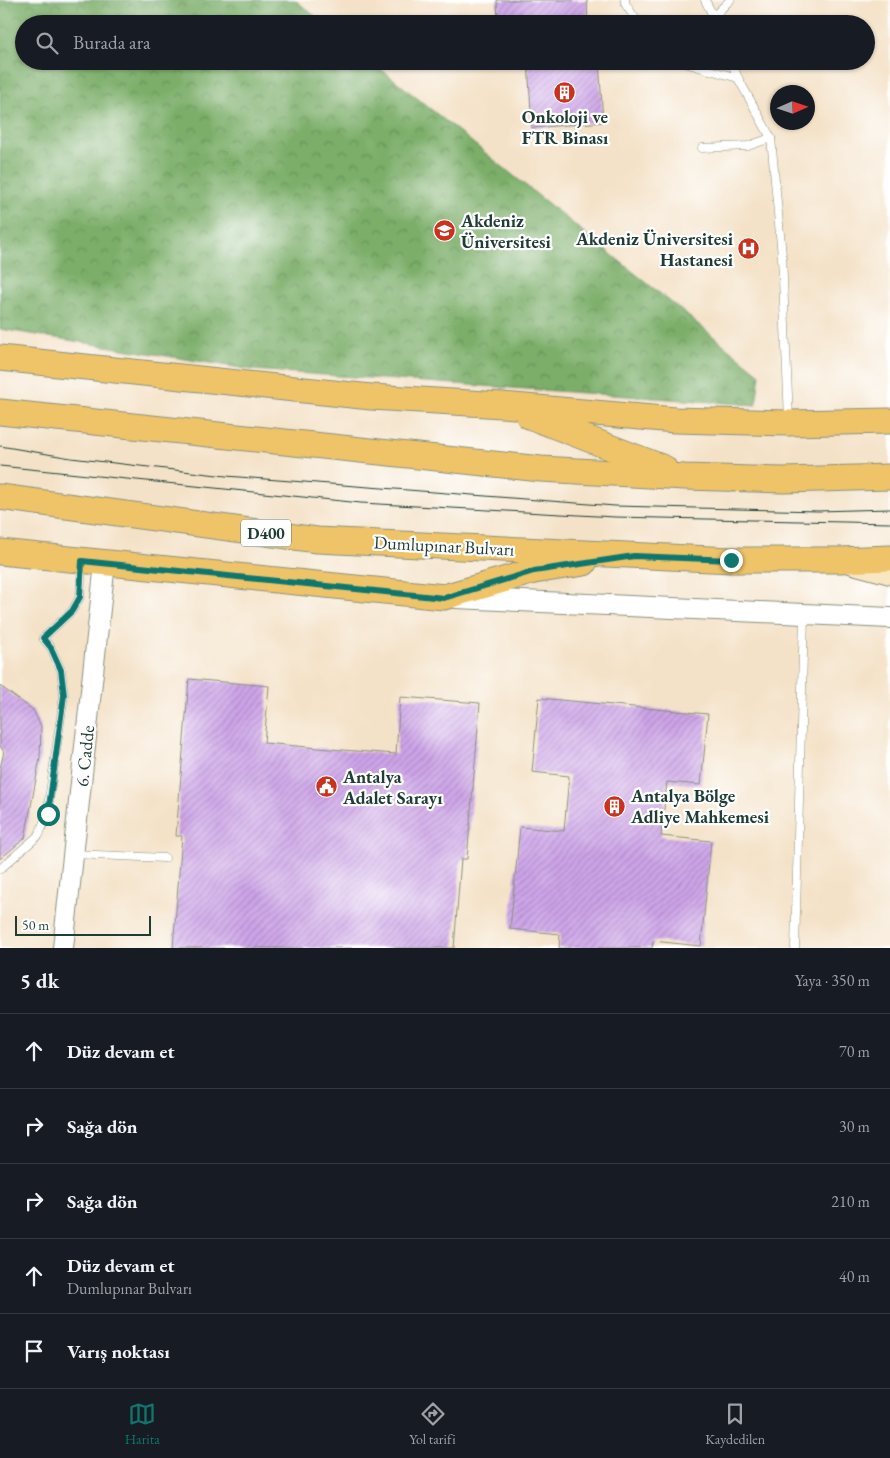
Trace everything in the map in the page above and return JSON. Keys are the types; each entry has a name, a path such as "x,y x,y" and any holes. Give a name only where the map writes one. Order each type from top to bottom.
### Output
{"main road":[{"path":"0,358 371,397 502,405 675,420 790,423 890,421"},
{"path":"502,405 685,476"},
{"path":"0,412 541,469 784,480 890,477"},
{"name":"Dumlupınar Bulvarı","path":"0,496 318,540 731,560 890,558"},
{"path":"0,552 444,598 534,571 634,556"},
{"path":"840,560 890,573"}],"street":[{"name":"6. Cadde","path":"63,948 74,854 94,562"},
{"path":"444,598 890,618"}],"lane":[{"path":"625,0 626,5 633,15"},
{"path":"705,0 713,15"},
{"path":"720,15 730,0"},
{"path":"709,70 738,78"},
{"path":"735,70 771,138 782,256 790,423"},
{"path":"702,148 748,146 771,138"},
{"path":"0,869 39,834 48,814 64,695 61,670 51,648 43,638 72,611 80,597 94,562"},
{"path":"795,948 804,614"},
{"path":"74,854 165,858"}],"green space":[{"path":"0,0 295,0 314,15 15,15 15,70 382,70 760,374 756,405 253,370 0,329"}],"building":[{"path":"497,0 587,0 588,15 498,15"},
{"name":"Onkoloji ve FTR Binası","path":"529,70 600,70 603,122 532,128"},
{"name":"Antalya Adalet Sarayı","path":"189,679 269,686 264,743 329,749 396,754 400,697 480,703 467,859 461,859 454,948 173,948 182,836 176,836"},
{"path":"0,686 33,710 41,726 40,758 25,838 0,859 0,768 4,752 0,746"},
{"name":"Antalya Bölge Adliye Mahkemesi","path":"539,698 708,714 701,785 667,782 661,836 711,841 701,946 653,941 652,948 559,948 560,934 510,929 520,827 564,831 569,776 532,772"}],"tram line":[{"path":"0,446 71,458 226,476 615,506 818,511 890,509"},
{"path":"0,466 361,503 615,517 890,523"}],"place":[{"name":"Onkoloji ve FTR Binası","path":"565,92"},
{"name":"Akdeniz Üniversitesi","path":"445,231"},
{"name":"Akdeniz Üniversitesi Hastanesi","path":"749,249"},
{"name":"Antalya Adalet Sarayı","path":"327,787"},
{"name":"Antalya Bölge Adliye Mahkemesi","path":"615,806"}],"route":[{"path":"48,814 64,695 61,670 57,659 43,638 72,611 80,597 82,561 444,598 534,571 634,556 731,560"}]}
